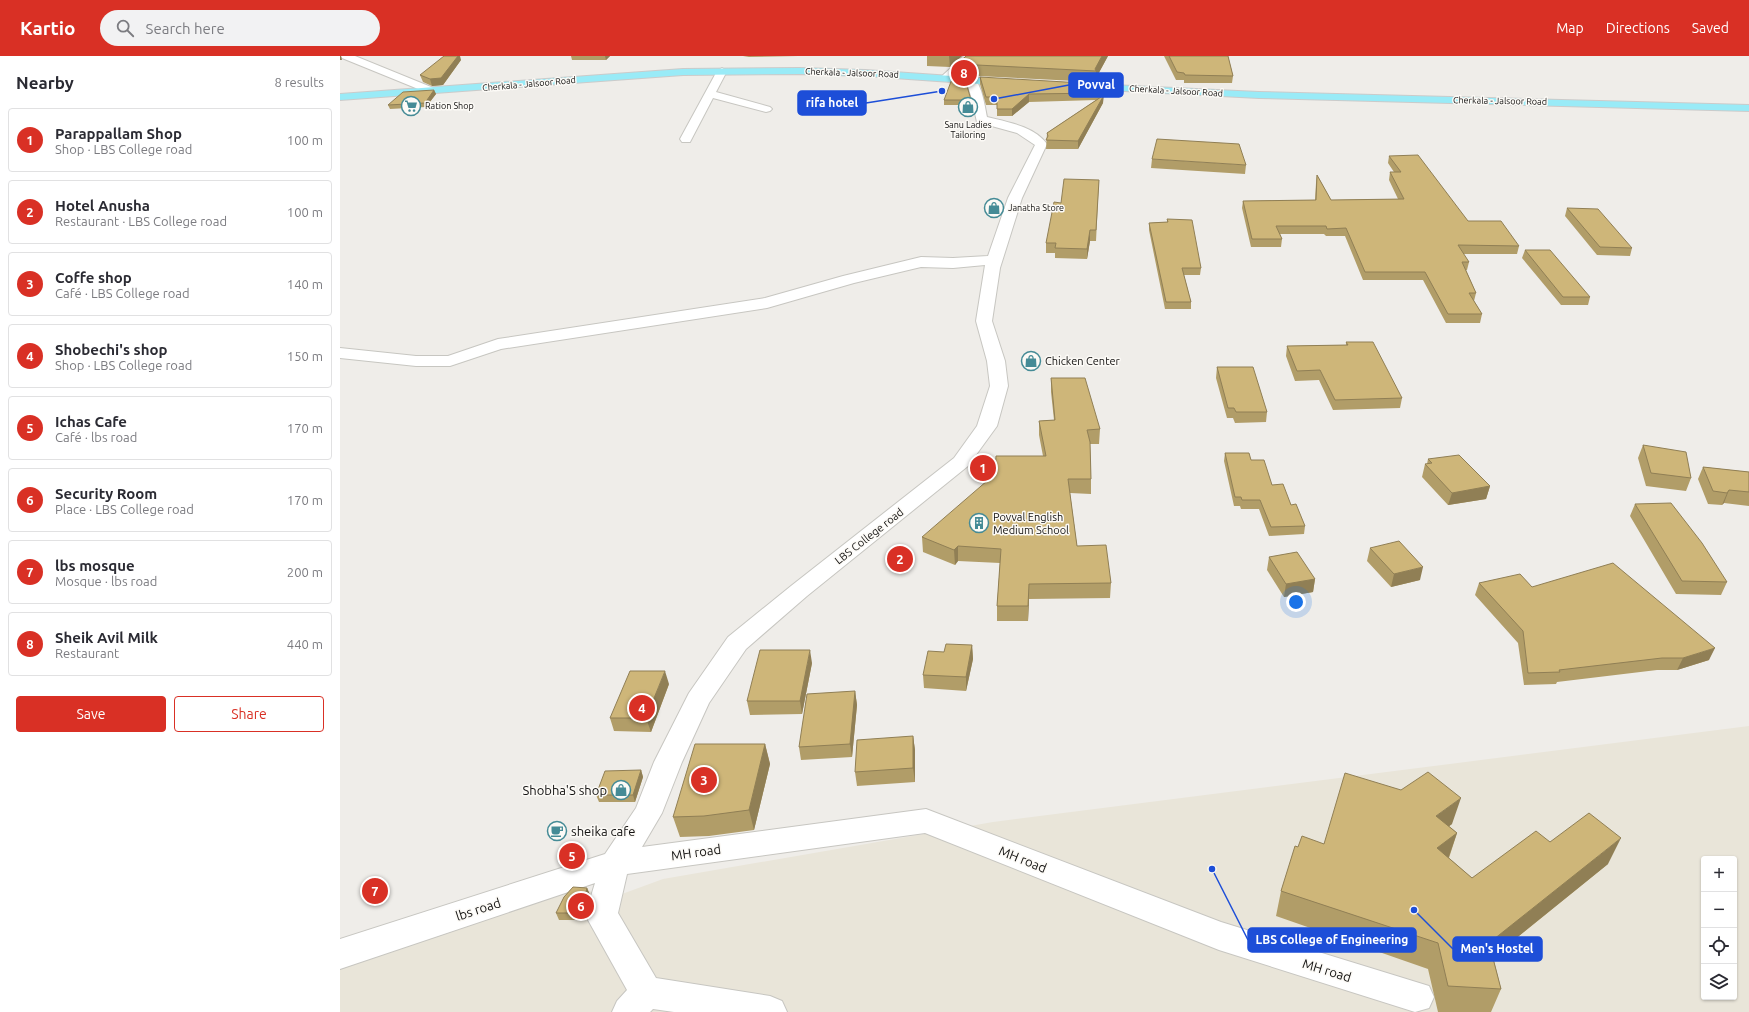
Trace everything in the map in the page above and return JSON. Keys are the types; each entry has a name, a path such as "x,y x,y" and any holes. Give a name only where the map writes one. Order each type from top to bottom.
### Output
{"main road":[{"name":"Cherkala - Jalsoor Road","path":"340,97 432,92 649,74 722,72 800,71 1018,83"},
{"name":"Cherkala - Jalsoor Road","path":"1057,85 1259,95 1749,108"}],"street":[{"path":"346,56 432,92"},
{"path":"946,78 970,56"},
{"path":"686,139 722,72"},
{"name":"LBS College road","path":"638,1002 602,913 615,863 648,813 668,762 698,700 736,643 961,462 987,426 999,386 996,361 984,321 995,260 1015,198 1041,144 1037,138 1029,134 981,119 977,96 971,80"},
{"path":"710,94 766,109"},
{"path":"340,353 416,361 450,361 498,344 767,302 849,279 921,262 954,263 995,260"},
{"name":"MH road","path":"615,863 926,821 1219,936 1417,997"},
{"name":"lbs road","path":"340,954 615,863"},
{"path":"638,1002 770,1012"}],"shaded area":[{"path":"1749,726 1749,1012 340,1012 340,963 560,893 587,890 596,894 602,913 620,908 622,894 663,879 993,822"}],"building":[{"path":"444,56 458,56 441,78 430,79 420,75"},
{"path":"966,56 1102,56 1095,69 1096,71 957,64"},
{"path":"1169,56 1228,56 1233,76 1185,75 1184,73 1177,72"},
{"path":"980,77 1099,84 1102,93 1029,94 1012,109 997,109 997,97 986,97"},
{"path":"952,79 965,79 971,100 944,100"},
{"path":"434,90 425,103 388,105 403,92"},
{"path":"1104,95 1078,141 1046,140 1048,136 1047,133"},
{"path":"1157,139 1239,144 1246,165 1152,159"},
{"path":"1418,155 1468,221 1501,221 1519,246 1458,245 1469,262 1462,262 1476,293 1469,293 1482,314 1448,314 1425,272 1365,272 1346,228 1327,229 1326,226 1276,226 1282,239 1252,239 1243,201 1316,200 1317,175 1331,200 1404,199 1390,172 1401,172 1389,156"},
{"path":"1064,179 1099,180 1096,230 1090,230 1087,249 1055,248 1056,243 1046,243 1054,202 1061,203"},
{"path":"1567,208 1598,209 1632,248 1600,247"},
{"path":"1167,219 1192,220 1201,268 1182,268 1191,302 1166,302 1149,223 1168,222"},
{"path":"1525,250 1550,250 1590,297 1563,297"},
{"path":"1346,342 1373,342 1402,398 1335,400 1320,370 1297,371 1287,346 1348,345"},
{"path":"1217,367 1253,367 1267,412 1236,412 1234,408 1228,408"},
{"path":"1051,378 1085,378 1100,429 1087,430 1090,442 1091,479 1068,479 1077,546 1106,545 1111,583 1029,584 1028,606 997,606 1001,549 958,546 954,550 922,537 995,474 996,456 1046,456 1039,421 1055,420"},
{"path":"1643,445 1686,452 1691,478 1651,473"},
{"path":"1225,453 1249,453 1251,460 1264,460 1272,485 1283,484 1291,505 1296,504 1305,526 1271,527 1260,500 1242,500 1241,497 1235,497"},
{"path":"1459,455 1490,486 1452,493 1425,464 1432,463 1428,459"},
{"path":"1703,467 1749,472 1749,492 1729,490 1727,493 1713,491"},
{"path":"1671,503 1702,543 1727,582 1682,581 1635,504"},
{"path":"1399,541 1423,567 1394,574 1370,548"},
{"path":"1297,552 1315,579 1286,584 1269,557"},
{"path":"1613,563 1715,648 1683,658 1662,658 1559,670 1560,672 1528,673 1523,631 1479,583 1520,574 1532,587"},
{"path":"946,644 972,645 966,677 923,675 928,651 944,652"},
{"path":"760,650 810,650 800,701 747,701"},
{"path":"630,671 665,671 646,718 610,718"},
{"path":"855,691 850,744 799,747 807,694"},
{"path":"913,736 913,768 855,772 857,740"},
{"path":"695,744 765,744 749,810 704,816 673,817"},
{"name":"Shobha'S shop","path":"641,770 633,795 596,795 605,771"},
{"path":"1428,772 1461,798 1436,816 1457,833 1437,848 1472,878 1536,831 1550,842 1589,813 1621,838 1489,943 1501,989 1448,986 1438,943 1281,891 1295,846 1298,847 1302,836 1324,844 1345,773 1401,790"},
{"path":"573,887 587,888 582,906 583,910 575,913 556,913 564,897"}],"place":[{"name":"Sheik Avil Milk","path":"964,73"},
{"name":"rifa hotel","path":"942,91"},
{"name":"Povval","path":"994,99"},
{"name":"Ration Shop","path":"411,106"},
{"name":"Sanu Ladies Tailoring","path":"968,107"},
{"name":"Janatha Store","path":"994,208"},
{"name":"Chicken Center","path":"1031,361"},
{"name":"Parappallam Shop","path":"983,468"},
{"name":"Povval English Medium School","path":"979,523"},
{"name":"Hotel Anusha","path":"900,559"},
{"name":"Shobechi's shop","path":"642,708"},
{"name":"Coffe shop","path":"704,780"},
{"name":"Shobha'S shop","path":"621,790"},
{"name":"sheika cafe","path":"557,831"},
{"name":"Ichas Cafe","path":"572,856"},
{"name":"LBS College of Engineering","path":"1212,869"},
{"name":"lbs mosque","path":"375,891"},
{"name":"Security Room","path":"581,906"},
{"name":"Men's Hostel","path":"1414,910"}]}
